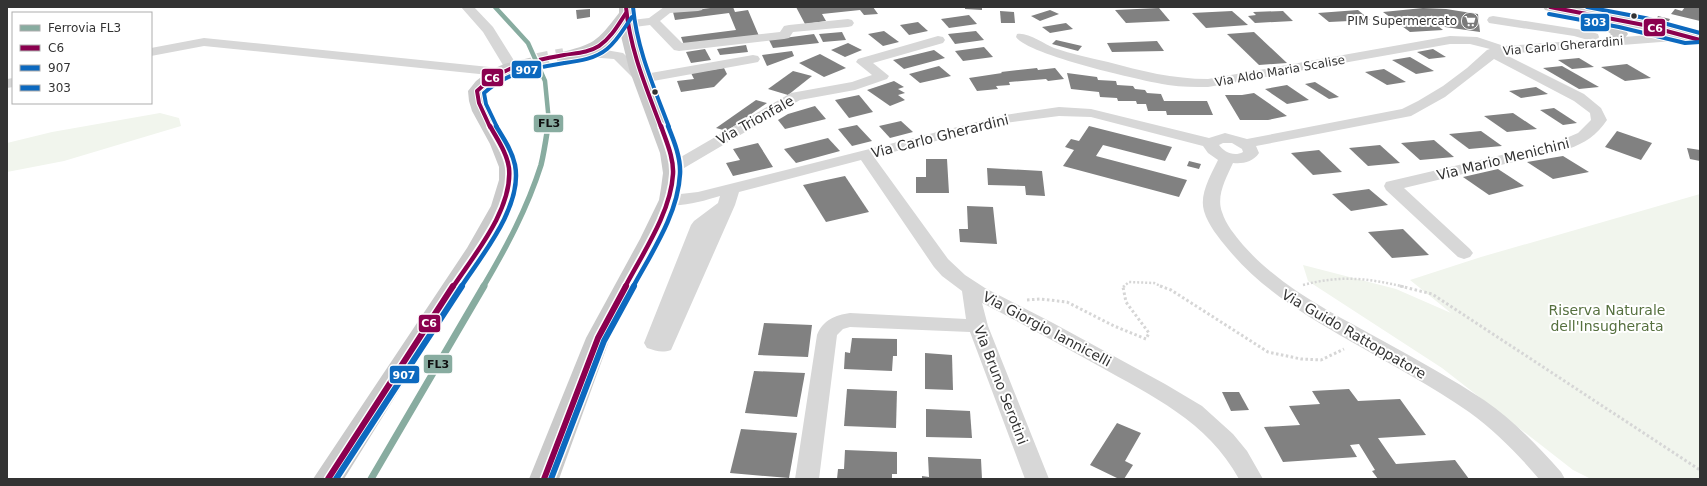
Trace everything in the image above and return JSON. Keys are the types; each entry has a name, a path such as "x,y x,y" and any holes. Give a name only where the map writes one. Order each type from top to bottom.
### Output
{"main road":[{"path":"1550,7 1696,37"},
{"path":"572,55 596,48 602,44 626,15"},
{"path":"544,479 598,338 670,200 673,168 666,140 642,79 630,39 626,15"},
{"path":"1598,16 1610,24 1620,34 1607,41"},
{"path":"328,479 460,276 504,201 510,178 508,159 477,103 477,91 487,80 505,70 533,62"}],"street":[{"path":"152,52 204,42 505,70 488,30 467,7"},
{"path":"653,21 667,10 698,7"},
{"path":"1489,7 1490,10 1598,16"},
{"path":"626,15 653,21 679,47 784,35 789,29 848,23"},
{"path":"1493,20 1588,35 1607,41"},
{"name":"Via Aldo Maria Scalise","path":"1022,37 1038,46 1057,53 1164,80 1193,84 1208,84 1450,40 1480,41 1497,52"},
{"name":"Via Carlo Gherardini","path":"1246,144 1406,113 1420,107 1443,93 1497,52 1607,41 1696,37"},
{"name":"Via Trionfale","path":"673,168 796,96 855,86 882,76 863,62 938,40"},
{"name":"Via Mario Menichini","path":"1464,252 1392,186 1562,146 1576,141 1594,128 1599,120 1596,111 1573,94 1497,52"},
{"path":"572,55 600,53 618,56 642,79 753,59"},
{"name":"Via Aldo Maria Scalise","path":"1057,53 1057,58 1067,64 1178,93"},
{"name":"Via Carlo Gherardini","path":"670,200 698,197 729,197 865,155 1005,119 1059,110 1091,114 1212,143"},
{"path":"1226,138 1237,140 1246,144 1251,150 1248,156 1239,158 1227,157 1214,151 1211,145 1217,139 1226,138"},
{"name":"Via Giorgio Iannicelli","path":"865,155 940,263 954,277 972,289 1195,412 1215,429 1233,448 1251,479"},
{"name":"Via Guido Rattoppatore","path":"1227,157 1214,190 1212,209 1224,233 1244,258 1279,290 1484,412 1519,443 1553,479"},
{"path":"729,197 664,345 654,343 700,225 729,197"},
{"name":"Via Bruno Serotini","path":"972,289 974,313 978,326 1037,479"},
{"path":"807,479 827,335 832,326 840,322 850,320 978,326"}],"path":[{"path":"1279,290 1327,279 1372,280 1398,284 1432,294 1700,470"},
{"path":"1012,310 1024,300 1040,298 1066,302 1120,329 1146,339 1149,333 1126,302 1123,287 1129,282 1154,283 1171,290 1268,352 1301,359 1321,360 1344,350"}],"green space":[{"path":"160,113 179,118 181,126 64,161 7,172 7,143 52,132"},
{"name":"Riserva Naturale dell'Insugherata","path":"1700,194 1700,479 1591,479 1573,470 1442,368 1308,281 1303,265 1396,289 1451,313 1410,280 1481,257"}],"building":[{"path":"733,7 735,12 748,10 759,36 684,45 681,37 736,30 729,13 675,20 673,12"},
{"path":"796,7 873,7 878,14 864,15 860,10 822,14 826,21 805,24"},
{"path":"965,7 982,7 982,10 965,9"},
{"path":"1685,7 1700,7 1700,21 1671,14 1675,9 1682,11"},
{"path":"1159,8 1170,21 1126,23 1115,10"},
{"path":"1423,8 1446,9 1478,14 1480,32 1438,26 1443,30 1410,32 1383,12"},
{"path":"590,9 590,17 577,19 576,10"},
{"path":"1050,10 1059,14 1040,21 1031,16"},
{"path":"1358,10 1370,20 1329,22 1318,13"},
{"path":"1000,11 1014,12 1015,23 1001,23"},
{"path":"1232,11 1248,25 1206,28 1192,13"},
{"path":"1283,11 1293,21 1255,23 1248,16 1256,15 1253,12"},
{"path":"969,15 977,24 949,28 941,19"},
{"path":"1658,16 1670,19 1668,23 1656,20"},
{"path":"918,22 928,31 909,35 900,25"},
{"path":"1066,23 1073,29 1050,33 1042,27"},
{"path":"884,31 899,42 883,46 868,34"},
{"path":"976,31 984,40 955,44 948,34"},
{"path":"842,32 846,40 823,42 819,34"},
{"path":"1254,32 1287,63 1259,65 1227,34"},
{"path":"814,34 819,43 773,48 769,40"},
{"path":"1056,40 1082,46 1078,51 1052,44"},
{"path":"1157,41 1164,51 1112,52 1107,43"},
{"path":"848,43 862,50 845,57 831,50"},
{"path":"746,45 748,52 720,55 717,49"},
{"path":"984,47 993,57 963,61 955,51"},
{"path":"705,49 711,60 691,63 686,52"},
{"path":"1433,49 1446,57 1429,59 1417,52"},
{"path":"934,50 945,58 904,69 893,60"},
{"path":"792,51 794,56 767,66 762,55"},
{"path":"820,54 846,68 824,77 799,63"},
{"path":"1410,57 1434,71 1416,74 1392,60"},
{"path":"1579,58 1594,67 1572,69 1558,60"},
{"path":"1627,64 1651,78 1625,81 1601,67"},
{"path":"939,66 951,76 920,83 909,74"},
{"path":"1562,66 1599,87 1579,89 1543,68"},
{"path":"724,68 727,74 714,87 681,92 677,81 694,79 691,73"},
{"path":"1037,68 1038,70 1055,68 1064,79 1009,82 1010,85 996,86 998,89 977,91 969,78 1002,73 1001,72"},
{"path":"1384,69 1406,82 1387,85 1365,72"},
{"path":"793,71 812,76 788,95 768,89"},
{"path":"1067,73 1097,77 1098,80 1116,81 1117,85 1133,86 1135,89 1145,90 1147,93 1161,94 1164,101 1207,101 1213,115 1167,115 1166,111 1148,111 1146,104 1137,104 1136,101 1118,101 1117,98 1100,97 1099,92 1071,89"},
{"path":"894,81 904,87 898,89 905,93 898,95 905,100 890,106 867,90"},
{"path":"1315,82 1339,97 1329,99 1305,84"},
{"path":"1287,85 1309,100 1287,104 1265,89"},
{"path":"1536,87 1548,94 1521,98 1509,91"},
{"path":"1254,93 1287,116 1268,120 1240,120 1225,95"},
{"path":"859,95 873,112 849,118 835,100"},
{"path":"756,100 767,103 727,131 716,128"},
{"path":"815,106 826,119 785,129 778,120 788,114"},
{"path":"1554,108 1577,123 1563,125 1540,110"},
{"path":"1513,113 1537,129 1507,132 1484,116"},
{"path":"901,121 913,132 890,138 879,126"},
{"path":"857,125 872,141 852,146 838,129"},
{"path":"1089,126 1172,147 1165,161 1103,145 1096,156 1187,180 1179,197 1063,166 1074,150 1065,147 1071,139 1079,141"},
{"path":"1481,131 1502,146 1469,149 1449,134"},
{"path":"1617,131 1652,143 1641,160 1605,147"},
{"path":"828,138 840,151 796,163 784,149"},
{"path":"1434,140 1454,157 1420,160 1401,143"},
{"path":"758,143 773,167 733,176 726,163 740,160 733,149"},
{"path":"1380,145 1400,163 1368,166 1349,148"},
{"path":"1687,148 1700,150 1700,161 1690,159"},
{"path":"1319,150 1342,172 1313,175 1291,153"},
{"path":"1563,156 1589,172 1553,179 1527,162"},
{"path":"926,159 947,159 949,193 916,193 916,177 926,177"},
{"path":"1189,161 1201,164 1199,169 1187,166"},
{"path":"987,168 1042,171 1045,196 1026,195 1025,186 988,185"},
{"path":"1498,169 1524,186 1489,195 1463,177"},
{"path":"845,176 869,212 826,222 803,185"},
{"path":"1369,189 1388,205 1351,211 1332,194"},
{"path":"967,206 993,207 997,244 960,242 959,229 968,229"},
{"path":"1403,229 1429,255 1392,258 1368,232"},
{"path":"764,323 812,325 808,357 758,355"},
{"path":"852,338 897,339 897,356 893,356 892,371 844,369 845,352 850,353"},
{"path":"925,353 952,355 953,390 925,389"},
{"path":"754,371 805,373 797,417 745,413"},
{"path":"847,389 897,391 896,428 844,426"},
{"path":"1349,389 1358,401 1400,399 1426,435 1378,438 1396,464 1455,460 1469,479 1378,479 1372,471 1375,470 1359,444 1350,445 1357,457 1283,462 1264,427 1300,425 1289,406 1320,404 1312,391"},
{"path":"1222,392 1239,392 1249,410 1231,411"},
{"path":"926,409 970,411 972,438 926,437"},
{"path":"1117,423 1141,433 1125,461 1133,465 1124,479 1119,479 1090,465"},
{"path":"741,429 797,433 789,478 730,473"},
{"path":"845,450 897,452 897,474 892,474 892,479 837,479 838,469 844,469"},
{"path":"928,457 981,459 982,479 922,479 922,476 929,477"}],"tunnel":[{"path":"533,62 564,56"}],"rail line":[{"name":"FL3","path":"371,479 506,248 526,207 541,164 549,122 545,81 528,43 495,7"}],"transit line":[{"name":"C6","path":"544,479 598,338 651,239 669,200 673,173 670,153 637,64 628,26 626,7"},
{"name":"907","path":"551,479 604,341 657,242 676,202 680,173 677,152 644,63 635,26 633,7"},
{"name":"C6","path":"1550,7 1644,25 1700,40"},
{"path":"1587,7 1645,18 1700,33"},
{"name":"C6","path":"328,479 487,236 501,208 509,180 509,168 506,156 483,114 477,91 486,82 507,69 542,59 583,53 595,48 611,36 626,13"},
{"name":"303","path":"1549,14 1619,27 1685,43 1700,42"},
{"name":"907","path":"336,479 484,252 502,223 509,208 514,194 516,180 515,167 507,144 490,114 484,93 503,79 524,70 583,60 603,52 612,45 632,17"}],"place":[{"name":"PIM Supermercato","path":"1470,21"}]}
